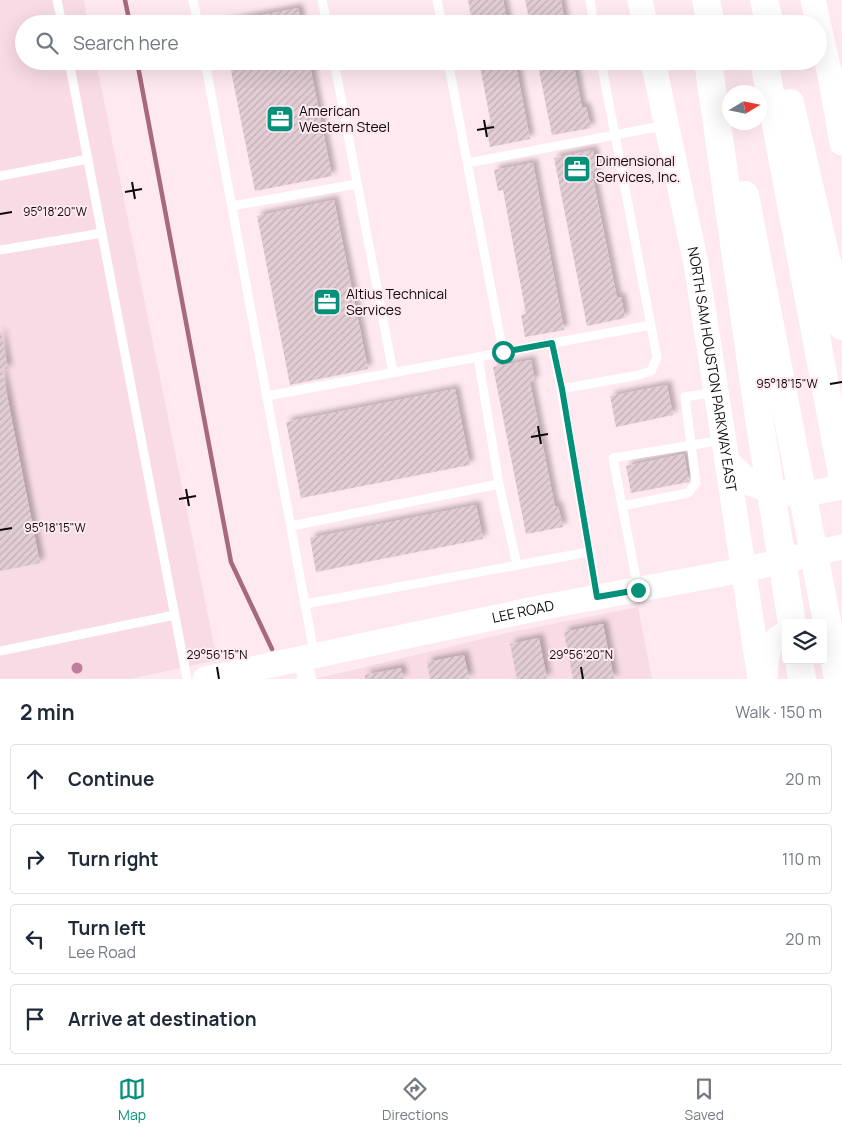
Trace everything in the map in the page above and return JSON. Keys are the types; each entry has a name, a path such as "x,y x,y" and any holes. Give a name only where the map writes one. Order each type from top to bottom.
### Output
{"highway":[{"path":"699,0 702,15"},
{"path":"706,0 709,15"},
{"path":"752,0 755,15"},
{"path":"764,0 768,15"},
{"path":"709,70 763,441 791,619"},
{"path":"721,70 724,85"},
{"path":"766,70 842,474"},
{"path":"781,70 842,326"},
{"path":"733,130 837,675"},
{"path":"799,664 802,679"}],"main road":[{"path":"640,0 643,15"},
{"path":"813,0 816,15"},
{"path":"827,62 842,143"},
{"name":"NORTH SAM HOUSTON PARKWAY EAST","path":"655,70 696,264 760,679"},
{"path":"725,450 750,483 770,491 801,495 842,487"},
{"name":"LEE ROAD","path":"205,679 308,665 544,607 743,570 842,548"},
{"path":"827,621 842,618"},
{"path":"765,679 768,649 782,635"}],"lane":[{"path":"57,0 60,15"},
{"path":"196,0 197,15"},
{"path":"322,0 325,15"},
{"path":"437,0 440,15"},
{"path":"590,0 592,15"},
{"path":"71,70 188,679"},
{"path":"207,70 305,604 308,665"},
{"path":"336,70 393,372"},
{"path":"450,70 503,352"},
{"path":"562,389 639,375 651,371 657,358 603,70"},
{"path":"467,163 666,125"},
{"path":"0,176 88,160"},
{"path":"232,206 357,184"},
{"path":"0,250 102,233"},
{"path":"266,396 651,325"},
{"path":"552,343 562,389 597,597"},
{"path":"478,357 499,484 517,565"},
{"path":"622,506 688,493 696,483 685,397 716,392"},
{"path":"638,590 613,458 692,444 725,450"},
{"path":"291,526 499,484"},
{"path":"305,604 589,552"},
{"path":"0,651 175,615"}],"shaded area":[{"path":"0,0 84,0 86,15 15,15 15,70 98,70 217,660 130,679 0,679"},
{"path":"638,607 652,679 315,679 507,633"}],"building":[{"path":"468,0 503,0 506,15 470,15"},
{"path":"525,0 561,0 564,15 528,15"},
{"path":"298,8 300,15 262,15"},
{"name":"American Western Steel","path":"231,70 311,70 332,176 255,191"},
{"path":"481,70 517,70 530,139 490,147 486,125 491,124"},
{"path":"539,70 575,70 582,108 586,107 591,128 552,135"},
{"path":"593,150 598,172 592,173 617,298 621,297 625,318 587,326 554,158"},
{"path":"533,163 564,330 525,337 521,315 526,314 503,190 498,191 494,170"},
{"path":"334,200 368,369 290,385 257,216"},
{"path":"0,332 8,369 2,370 40,563 0,571"},
{"path":"531,360 535,381 530,382 555,507 558,506 563,527 526,534 493,367"},
{"path":"667,385 673,415 616,427 610,396"},
{"path":"455,389 470,465 301,498 286,422"},
{"path":"684,454 689,482 631,493 626,466"},
{"path":"476,505 483,539 316,572 310,538"},
{"path":"603,624 614,679 573,679 564,632"},
{"path":"539,638 547,679 517,679 510,644"},
{"path":"464,655 469,679 430,679 427,662"},
{"path":"401,668 403,679 365,679 365,675"}],"waterway":[{"path":"125,0 128,15"},
{"path":"139,70 231,562 272,649"}],"place":[{"name":"American Western Steel","path":"280,119"},
{"name":"Dimensional Services, Inc.","path":"577,169"},
{"name":"Altius Technical Services","path":"327,302"}],"route":[{"path":"503,352 552,343 562,389 597,597 638,590"}]}
